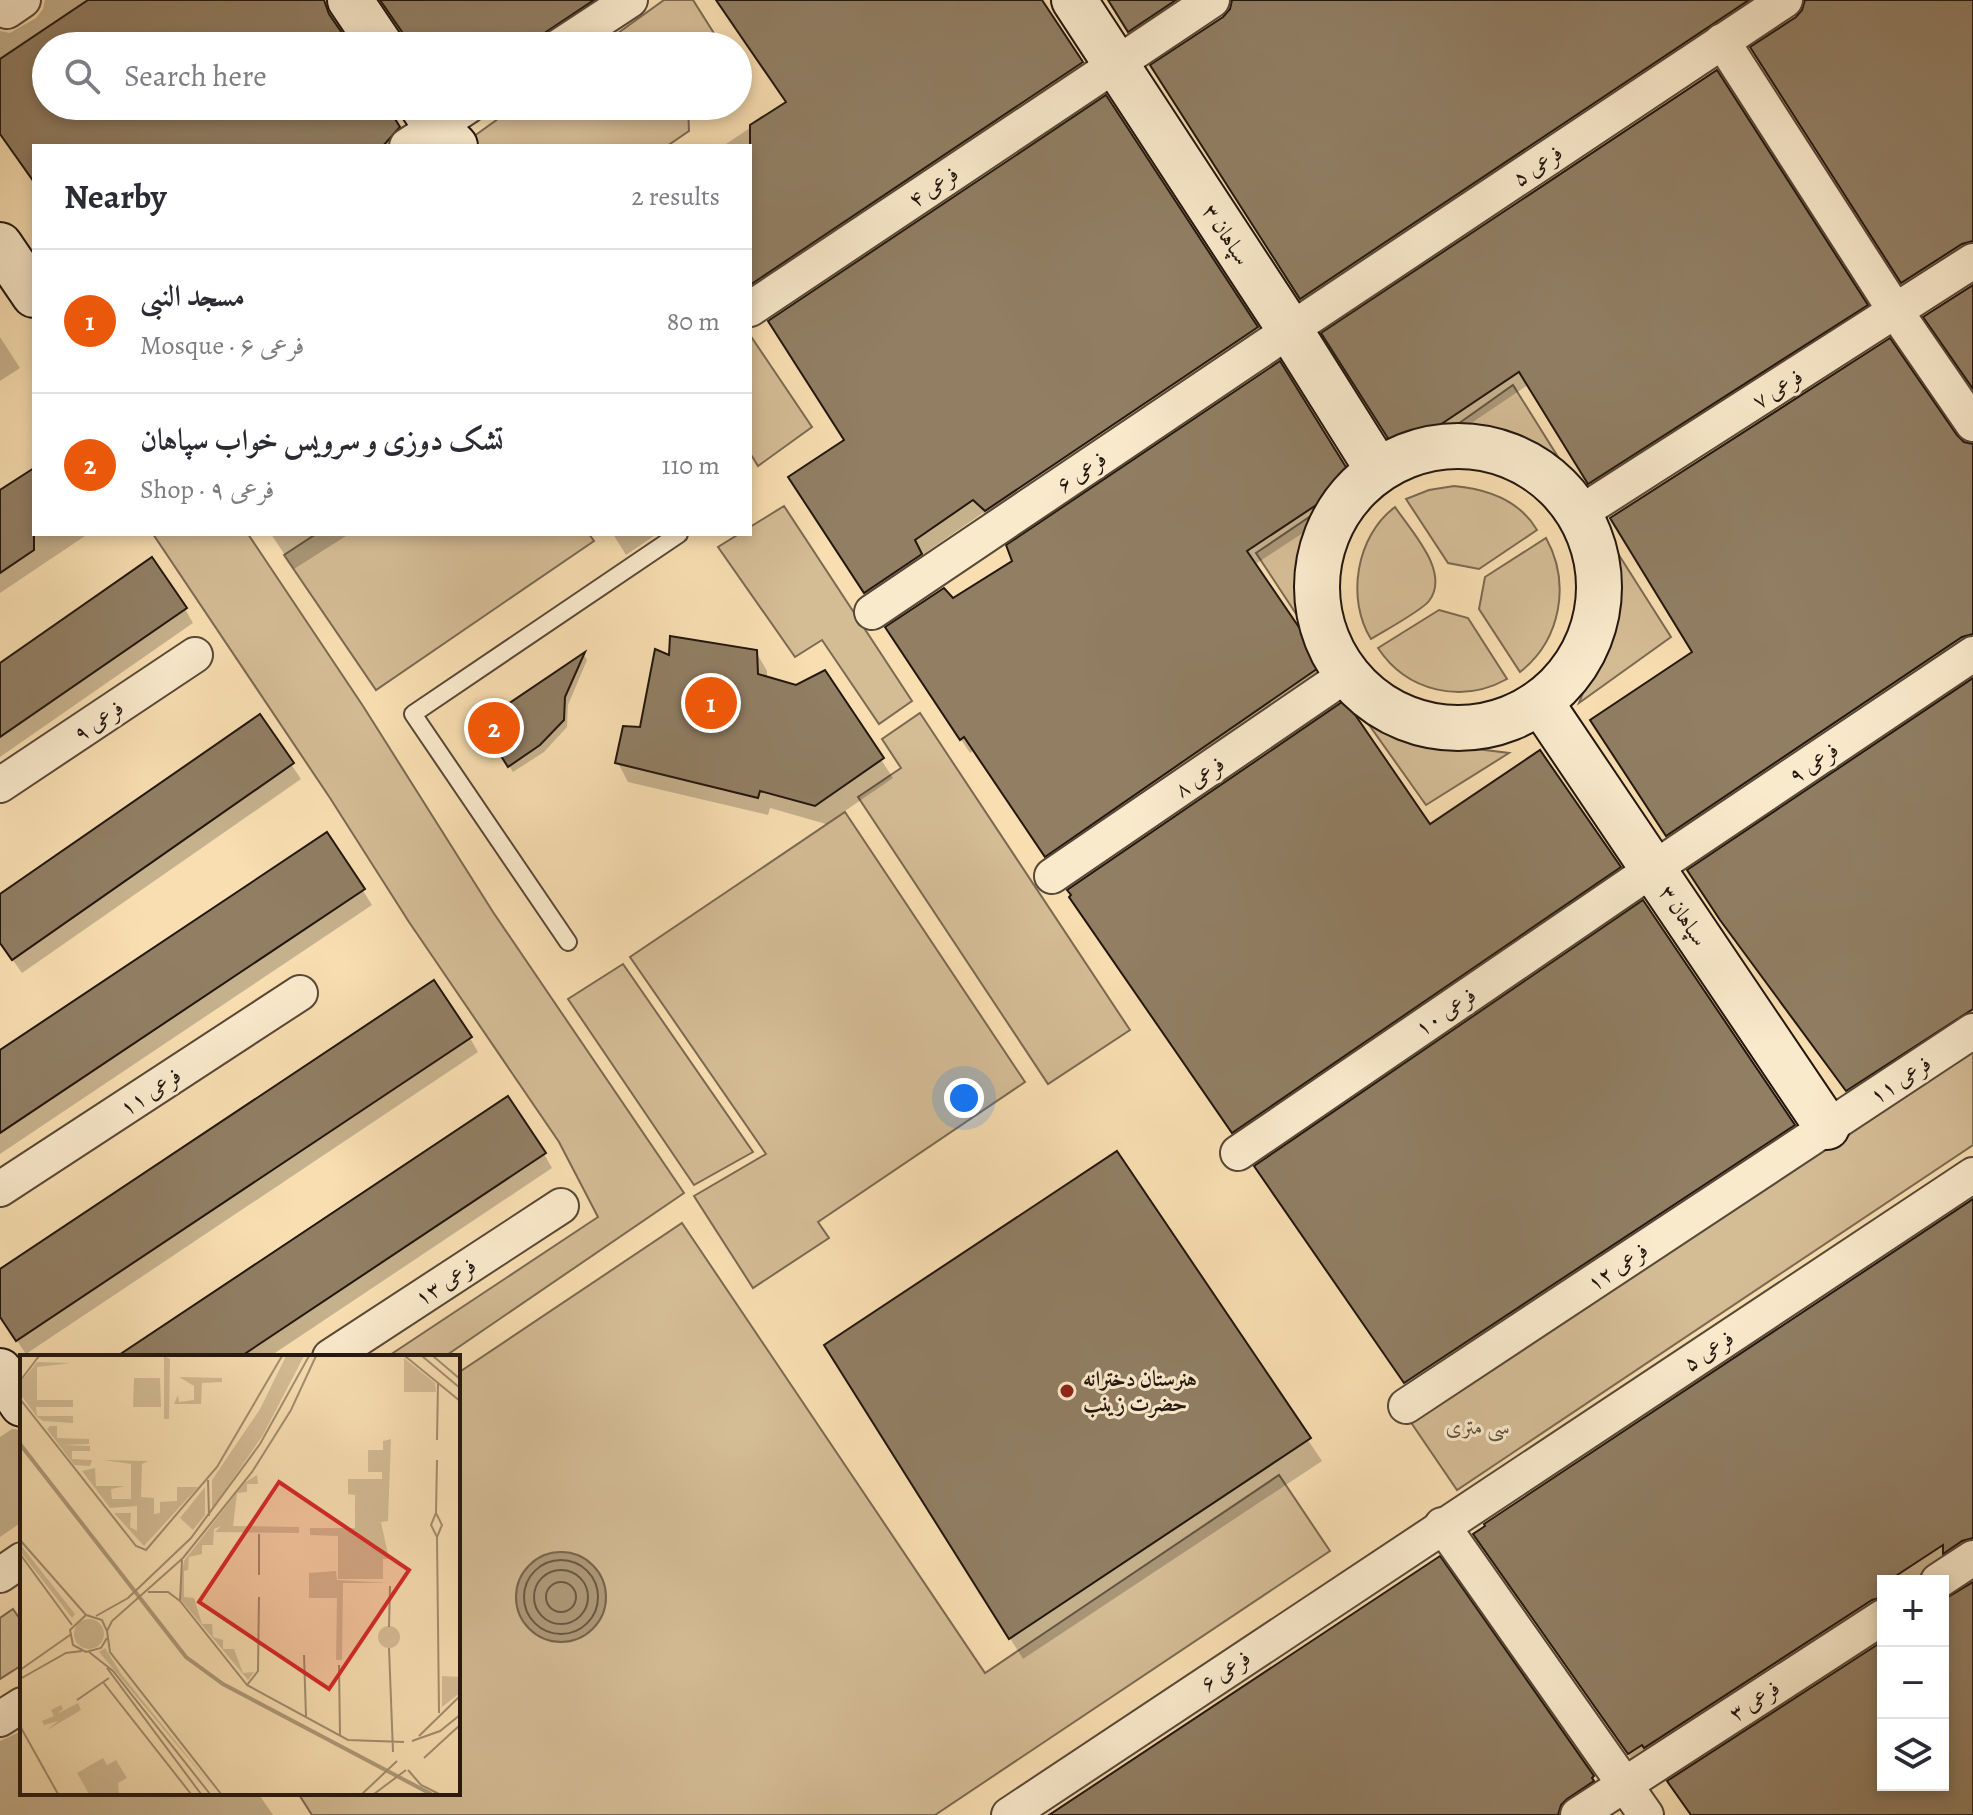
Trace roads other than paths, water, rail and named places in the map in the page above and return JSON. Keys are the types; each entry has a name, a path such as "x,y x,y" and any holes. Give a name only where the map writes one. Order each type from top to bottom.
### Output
{"street":[{"path":"350,0 372,32"},
{"path":"581,32 630,0"},
{"name":"سپاهان ۳","path":"1074,0 1378,470"},
{"path":"1115,64 1212,0"},
{"name":"فرعی ۵","path":"1290,330 1785,0"},
{"path":"1722,41 1896,312 1973,424"},
{"name":"فرعی ۴","path":"752,308 1115,64"},
{"path":"0,245 32,292"},
{"name":"فرعی ۷","path":"1580,513 1973,261"},
{"name":"فرعی ۶","path":"872,612 1290,330"},
{"path":"1465,445 1510,455 1549,478 1580,513 1596,552 1600,594 1591,636 1571,673 1541,703 1502,722 1459,729 1416,723 1377,705 1346,675 1324,635 1316,589 1320,559 1323,544 1344,502 1378,470 1419,451 1465,445"},
{"name":"فرعی ۹","path":"1653,869 1973,654"},
{"name":"فرعی ۹","path":"0,785 195,655"},
{"name":"فرعی ۸","path":"1052,876 1346,675"},
{"name":"سپاهان ۳","path":"1541,703 1827,1127"},
{"name":"فرعی ۱۰","path":"1238,1153 1653,869"},
{"name":"فرعی ۱۱","path":"0,1189 300,993"},
{"name":"فرعی ۱۱","path":"1827,1127 1973,1031"},
{"name":"فرعی ۱۲","path":"1406,1406 1827,1127"},
{"name":"فرعی ۵","path":"1442,1525 1973,1175"},
{"name":"فرعی ۱۳","path":"333,1355 561,1206"},
{"path":"0,1371 20,1401"},
{"path":"1442,1525 1646,1815"},
{"name":"فرعی ۶","path":"1009,1815 1442,1525"},
{"path":"1947,1575 1973,1558"},
{"path":"0,1575 20,1561"},
{"name":"فرعی ۳","path":"1624,1784 1877,1621"},
{"path":"0,1719 20,1706"},
{"path":"1578,1815 1624,1784"}],"lane":[{"path":"568,942 413,714 676,536"}],"water":[{"path":"561,1552 578,1556 593,1565 602,1580 606,1597 602,1614 593,1629 578,1638 561,1642 544,1638 529,1629 520,1614 516,1597 520,1580 529,1565 544,1556"}],"place":[{"name":"مسجد النبی","path":"711,703"},
{"name":"تشک دوزی و سرویس خواب سپاهان","path":"494,728"},
{"name":"هنرستان دخترانه حضرت زینب","path":"1067,1391"}],"park label":[{"name":"سی متری","path":"1478,1426"}]}
